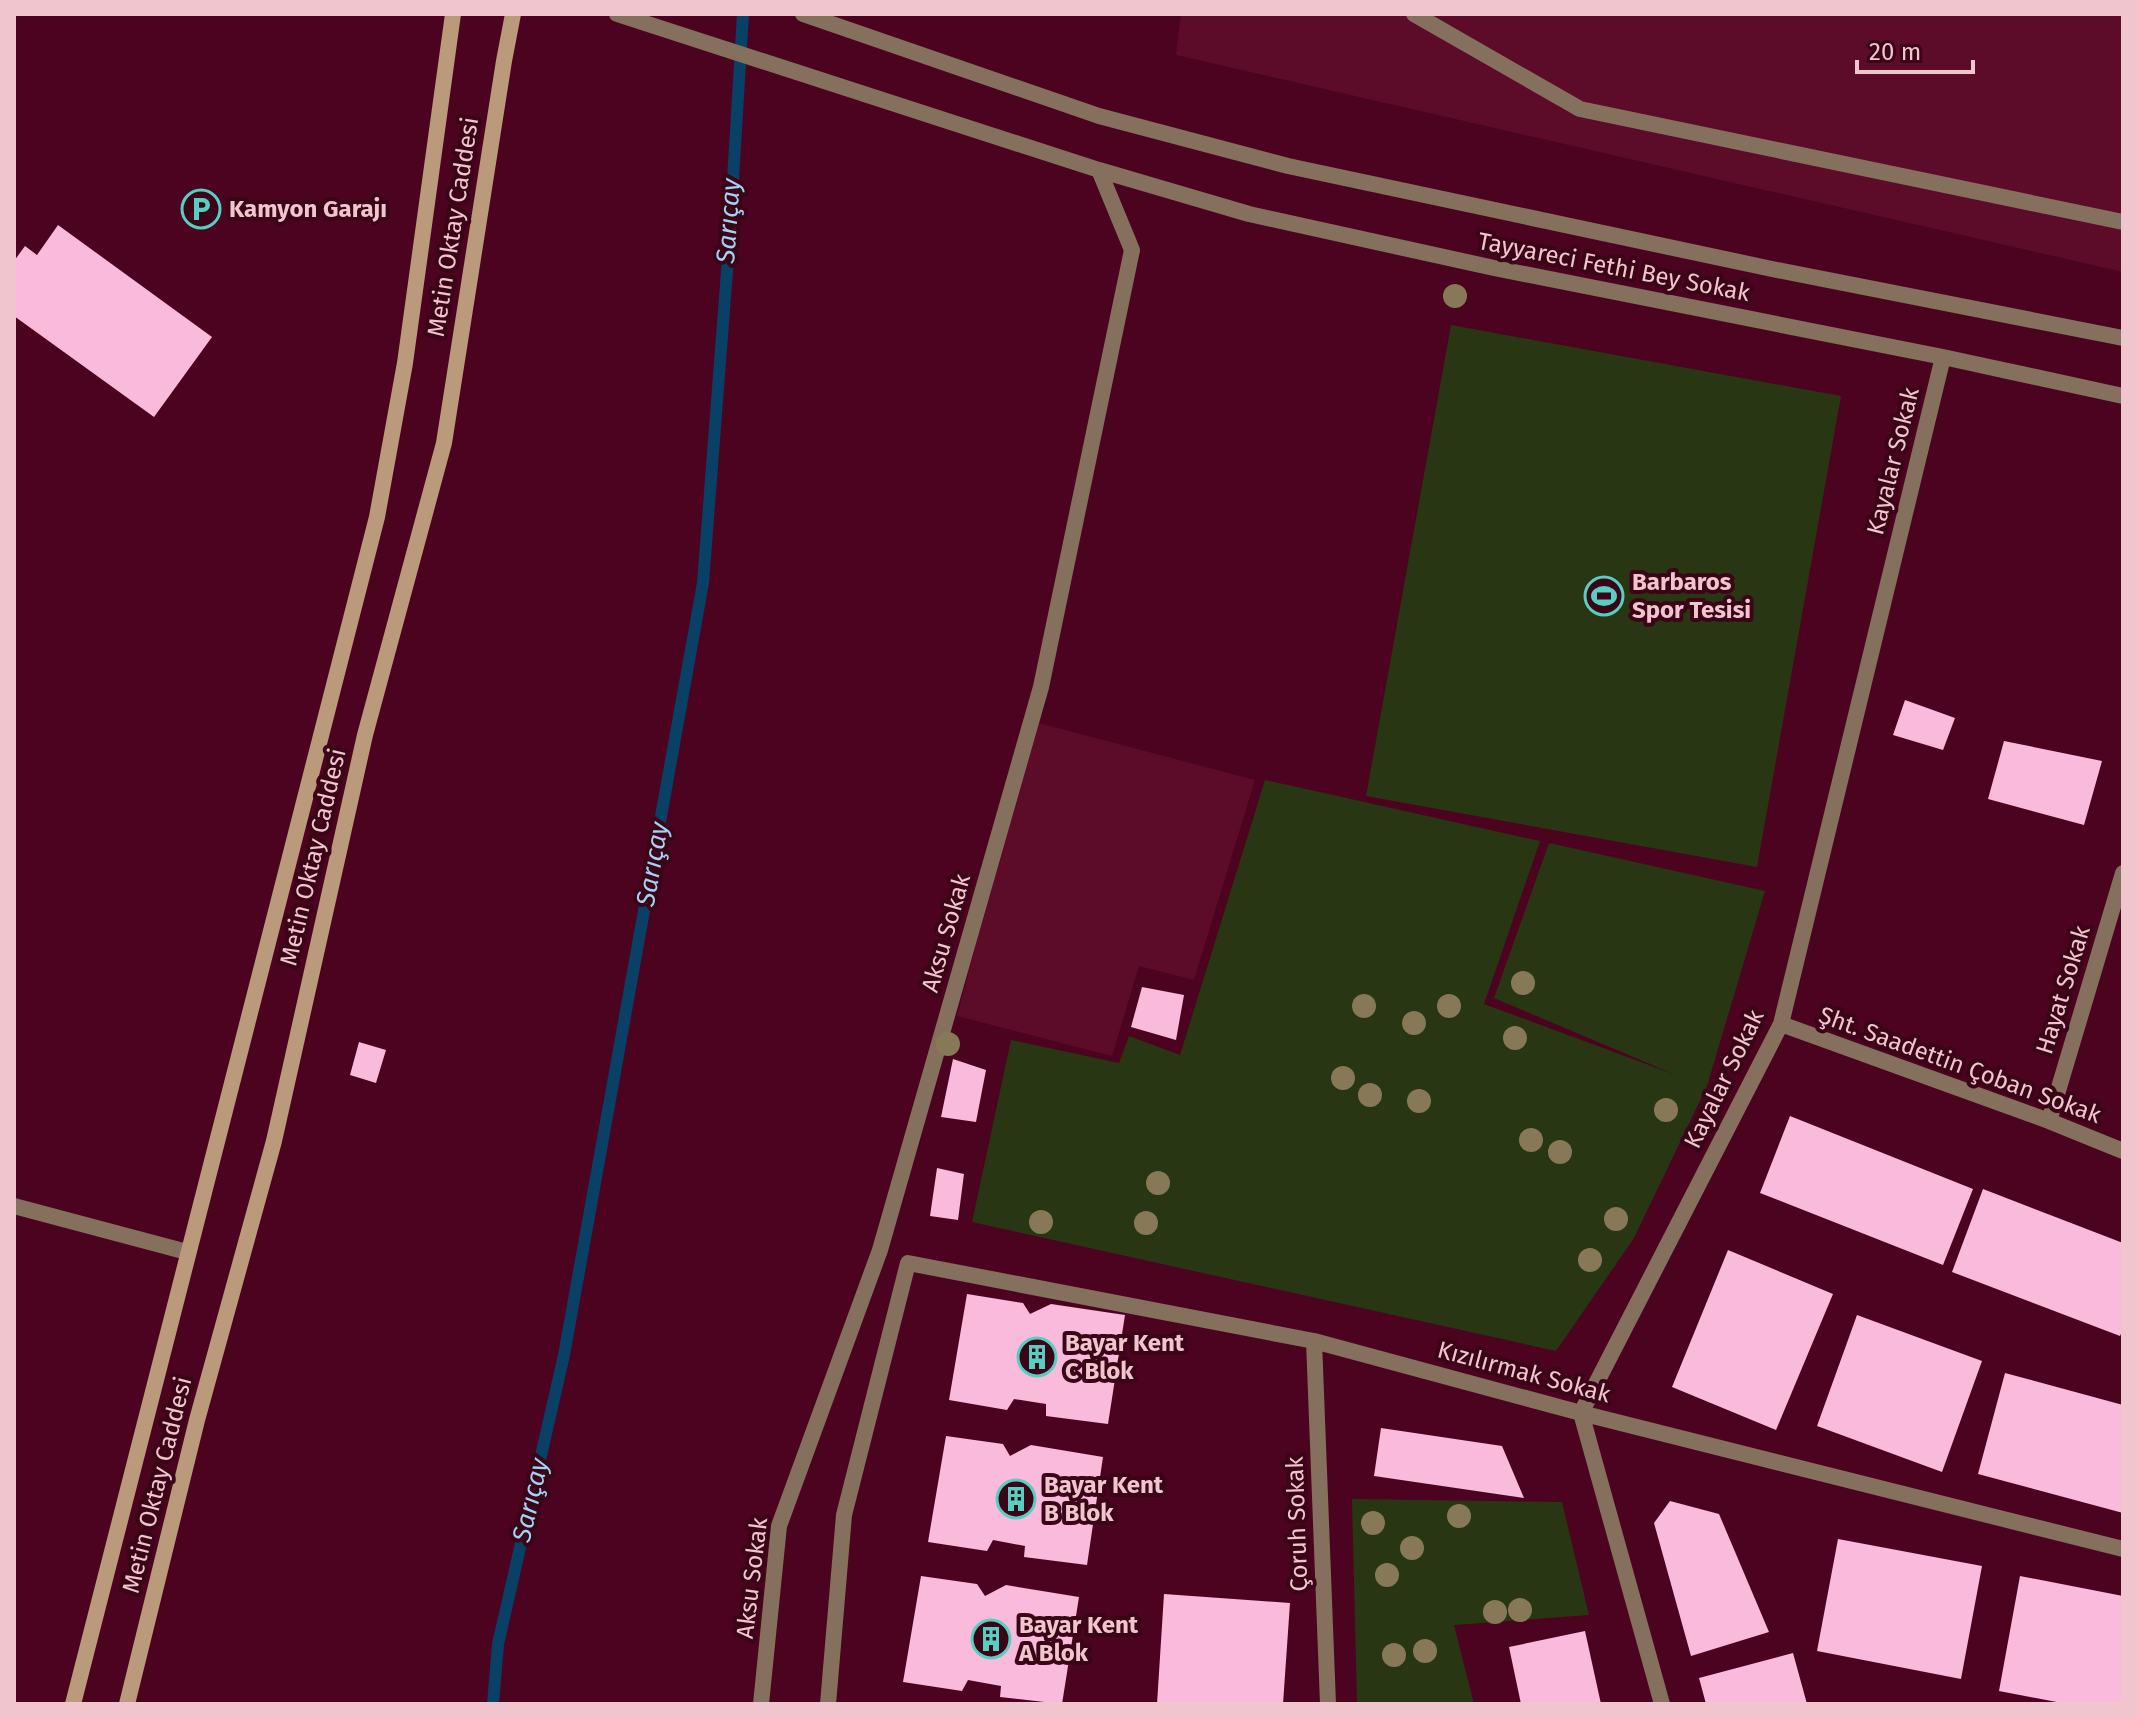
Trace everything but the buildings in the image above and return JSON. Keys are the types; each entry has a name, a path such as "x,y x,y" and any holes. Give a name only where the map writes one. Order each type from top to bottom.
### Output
{"main road":[{"name":"Metin Oktay Caddesi","path":"73,1704 377,517 405,363 453,14"},
{"name":"Metin Oktay Caddesi","path":"127,1704 197,1420 274,1141 365,735 444,443 513,14"}],"street":[{"name":"Tayyareci Fethi Bey Sokak","path":"617,14 1099,170 1249,214 1494,268 2123,396"},
{"name":"Tayyareci Fethi Bey Sokak","path":"803,14 1099,116 1288,166 1756,266 2123,338"},
{"path":"1414,14 1580,109 2123,222"},
{"name":"Aksu Sokak","path":"761,1704 779,1526 880,1250 1041,687 1132,250 1099,170"},
{"name":"Kayalar Sokak","path":"1581,1413 1781,1024 1943,357"},
{"name":"Hayat Sokak","path":"2049,1121 2123,873"},
{"name":"Şht. Saadettin Çoban Sokak","path":"1781,1024 2123,1151"},
{"path":"14,1206 187,1252"},
{"name":"Kızılırmak Sokak","path":"828,1704 844,1515 908,1263 1314,1341 1581,1413 2123,1549"},
{"name":"Çoruh Sokak","path":"1314,1341 1328,1704"},
{"path":"1581,1413 1662,1704"}],"shaded area":[{"path":"1181,14 2123,14 2123,272 1176,55"},
{"path":"1035,722 1255,780 1194,980 1139,966 1112,1056 957,1016"}],"green space":[{"name":"Barbaros Spor Tesisi","path":"1451,325 1841,396 1757,867 1366,796"},
{"path":"1265,780 1540,841 1484,1004 1676,1075 1494,998 1549,843 1765,891 1707,1086 1634,1238 1556,1351 972,1222 1011,1040 1119,1063 1129,1036 1180,1055"},
{"path":"1352,1499 1562,1502 1589,1615 1454,1625 1474,1704 1357,1704"}],"waterway":[{"name":"Sarıçay","path":"493,1704 498,1644 564,1355 703,583 743,14"}],"place":[{"name":"Kamyon Garajı","path":"201,209"},
{"name":"Barbaros Spor Tesisi","path":"1604,596"},
{"name":"Bayar Kent C Blok","path":"1037,1357"},
{"name":"Bayar Kent B Blok","path":"1016,1499"},
{"name":"Bayar Kent A Blok","path":"991,1639"}]}
